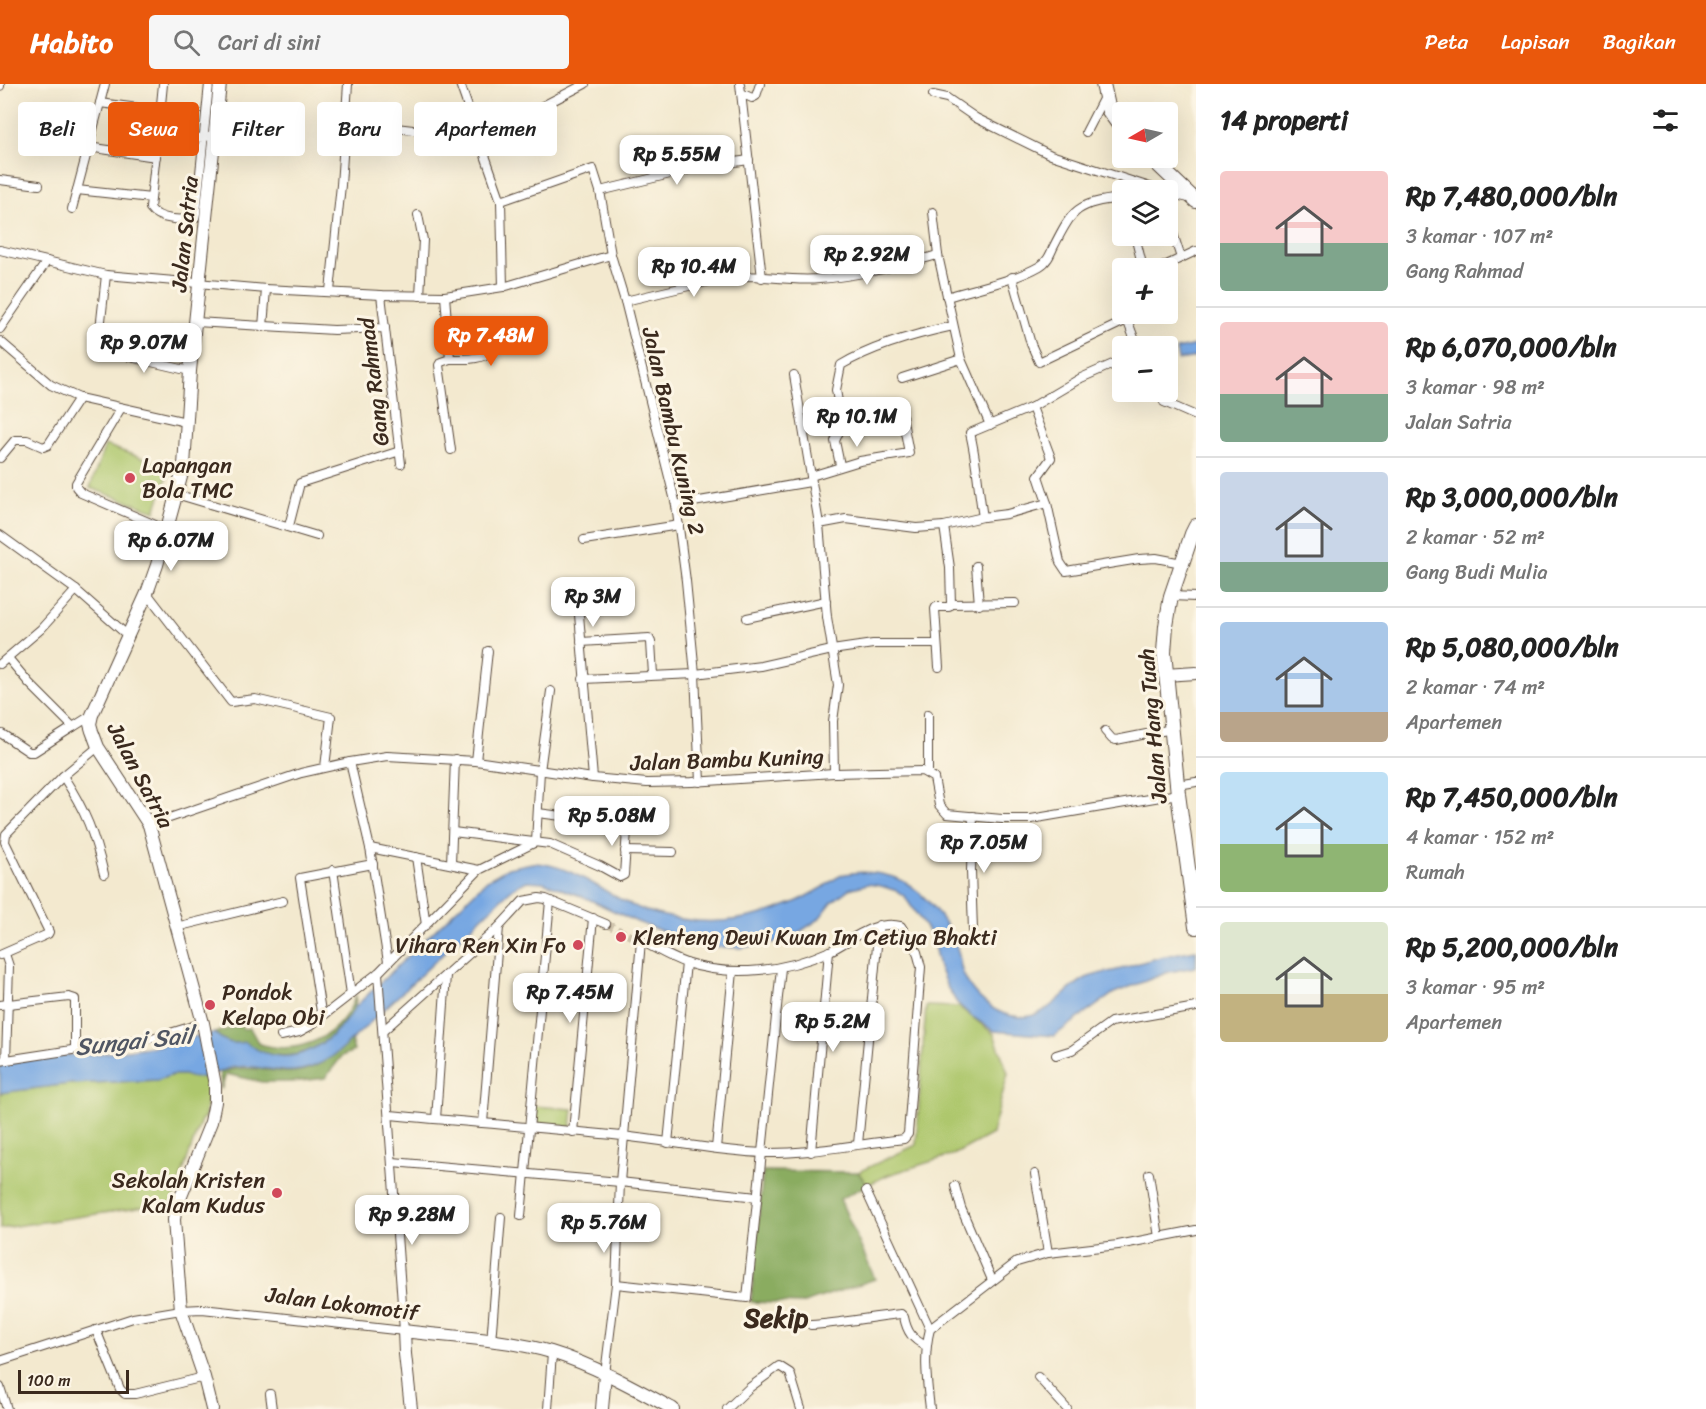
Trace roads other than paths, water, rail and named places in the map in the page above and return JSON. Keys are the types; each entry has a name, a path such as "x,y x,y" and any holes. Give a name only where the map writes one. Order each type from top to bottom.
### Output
{"main road":[{"path":"1103,90 1108,111 1112,116"},
{"path":"1162,168 1196,200"},
{"name":"Jalan Hang Tuah","path":"1196,526 1171,596 1164,652 1178,790 1191,854 1196,927"}],"street":[{"path":"96,118 105,84"},
{"path":"162,102 163,84"},
{"path":"96,148 156,157 150,208 159,217 195,218 209,136 208,84"},
{"name":"Jalan Satria","path":"212,1409 204,1377 181,1310 174,1220 175,1211 211,1122 215,1102 215,1085 204,1027 149,825 98,747 90,724 147,593 184,466 190,371 200,285 209,136 220,84"},
{"path":"347,102 348,84"},
{"path":"460,84 467,102"},
{"path":"543,102 567,88 585,84"},
{"path":"740,89 752,98 756,96 760,84"},
{"path":"740,89 762,278"},
{"path":"1086,132 1103,90"},
{"path":"933,95 946,98 976,118 1051,155 1128,180"},
{"path":"100,103 108,104"},
{"path":"199,136 209,136"},
{"path":"72,209 86,156"},
{"path":"330,291 343,156"},
{"path":"487,156 501,201 503,287"},
{"path":"501,201 593,169 600,191 699,166 749,160"},
{"path":"0,180 39,185"},
{"path":"77,190 151,198"},
{"name":"Jalan Bambu Kuning 2","path":"600,191 611,255 625,301 676,505 695,674 700,782"},
{"path":"1178,196 1196,200"},
{"path":"947,297 1012,278 1040,266 1047,260 1064,225 1073,213 1083,205 1112,199"},
{"path":"933,212 938,255 961,359 990,424"},
{"path":"418,214 423,240 420,296"},
{"path":"1177,246 1181,258"},
{"path":"0,250 106,275 200,285 266,290 330,291 381,296 445,296 503,287 611,255"},
{"path":"1178,259 1196,251"},
{"path":"625,301 727,277 742,275 790,280 846,277 938,255"},
{"path":"0,329 47,261"},
{"path":"106,275 101,350 190,371"},
{"path":"1012,278 1039,362 1112,324"},
{"path":"263,327 266,290"},
{"name":"Gang Rahmad","path":"381,296 401,464"},
{"path":"445,296 450,359"},
{"path":"196,322 334,330 385,328"},
{"path":"840,465 835,441 842,424 836,390 841,365 855,357 916,334 953,326"},
{"path":"451,450 439,365 450,359 488,354 491,350 491,333"},
{"path":"0,340 51,386 79,398 186,422"},
{"path":"902,378 961,359"},
{"path":"983,517 978,490 976,457 970,433 1032,407 1081,378 1112,364"},
{"path":"794,375 819,524 826,601 838,685 834,721 834,773"},
{"path":"0,458 15,440 27,440 43,447 48,445 79,398"},
{"path":"1164,402 1196,416"},
{"path":"1032,407 1051,458 1038,476 1047,503 1060,562 1066,571 1139,559 1156,558 1182,563"},
{"path":"121,408 76,483 76,487 81,493 167,530"},
{"path":"676,505 811,479 840,465 909,453 902,416"},
{"path":"289,526 300,483 400,451"},
{"path":"176,494 317,536"},
{"path":"819,524 846,519 916,528 944,526 1007,514 1047,503"},
{"path":"584,540 679,525"},
{"path":"944,526 950,568 951,604"},
{"path":"0,535 76,590 127,635"},
{"path":"976,566 979,605"},
{"path":"0,664 41,629 76,590"},
{"path":"147,593 231,702 255,699 331,717 325,767"},
{"path":"1171,596 1196,597"},
{"path":"593,778 578,603 581,599 626,597"},
{"path":"747,618 826,601"},
{"path":"939,667 936,607 949,607 951,604 1015,603"},
{"path":"581,642 649,638 653,675"},
{"path":"583,679 695,674 761,666 832,650 873,644 937,644"},
{"path":"476,761 488,651"},
{"path":"8,658 74,727"},
{"path":"1165,675 1196,673"},
{"path":"536,842 540,771 551,691"},
{"path":"928,714 928,773 934,778 939,805 947,814 1032,819 1178,790 1196,782"},
{"path":"2,734 29,752 34,752 92,715"},
{"path":"1105,731 1116,740 1172,729"},
{"path":"98,747 63,776 6,834 5,842 49,932 2,954 9,966 4,1004 3,1060 158,1037 204,1027"},
{"name":"Jalan Bambu Kuning","path":"149,825 301,773 387,756 476,761 593,778 647,783 700,782 834,773 922,771 928,773"},
{"path":"451,864 455,759"},
{"path":"350,762 370,848 388,962"},
{"path":"63,776 87,815 104,874"},
{"path":"453,832 550,844 620,877 624,875 627,827 624,824 538,813"},
{"path":"973,816 971,870 973,931"},
{"path":"281,1036 298,1032 322,1018 351,994 379,976 388,962 479,870 536,842"},
{"path":"370,848 479,870"},
{"path":"625,851 673,852"},
{"path":"416,857 426,925"},
{"path":"322,1018 300,880 301,877 373,864"},
{"path":"333,870 351,994"},
{"path":"384,1030 499,927 523,901 539,897 606,924"},
{"path":"176,927 283,901"},
{"path":"521,1216 550,901"},
{"path":"573,1132 593,918"},
{"path":"858,1144 879,925"},
{"path":"389,1115 623,1136 762,1153 811,1152 904,1139 908,1134 921,967 918,952 901,926 879,925 829,951 781,968 733,971 686,963 641,941 623,1136 616,1284 602,1409"},
{"path":"483,1124 499,927"},
{"path":"811,1152 829,951"},
{"path":"668,1143 686,963"},
{"path":"616,1284 747,1298 781,968"},
{"path":"716,1148 733,971"},
{"path":"436,1119 446,975"},
{"path":"379,976 405,1354 411,1409"},
{"path":"4,1004 69,997 75,999 75,1049"},
{"path":"1056,1055 1072,1050 1111,1022 1196,1007"},
{"path":"393,1162 758,1197"},
{"path":"1035,1174 1047,1253"},
{"path":"1149,1174 1159,1237"},
{"path":"955,1186 961,1208 992,1280"},
{"path":"866,1191 930,1329 925,1363 930,1409"},
{"path":"491,1342 501,1216"},
{"path":"930,1329 1017,1262 1047,1253 1118,1245 1196,1230"},
{"name":"Jalan Lokomotif","path":"0,1361 134,1318 181,1310 224,1311 491,1342 552,1353 605,1374 673,1409"},
{"path":"811,1325 852,1322 901,1314 904,1317 906,1329 926,1346"},
{"path":"96,1330 120,1389 125,1394 135,1394 204,1377"},
{"path":"548,1409 552,1353"},
{"path":"727,1409 749,1388 779,1366 790,1373 801,1409"},
{"path":"1038,1377 1066,1409"},
{"path":"0,1387 7,1409"},
{"path":"270,1394 272,1409"}],"water":[{"path":"1196,345 1196,357 1178,360 1178,349"},
{"name":"Sungai Sail","path":"532,863 558,867 571,872 631,905 647,911 697,921 742,919 764,914 804,898 845,874 867,872 889,876 912,886 944,921 955,942 962,970 972,990 986,1004 1012,1016 1032,1016 1048,1008 1086,978 1167,955 1196,950 1196,967 1169,972 1114,993 1054,1036 994,1031 957,1003 939,967 932,937 905,897 897,891 868,884 849,889 832,902 818,920 798,933 776,942 741,948 716,947 692,942 637,922 586,898 543,882 527,881 513,888 342,1049 312,1067 283,1071 248,1066 230,1068 195,1078 172,1075 158,1080 69,1084 0,1093 0,1063 63,1054 97,1054 164,1045 172,1041 214,1033 228,1042 245,1042 261,1052 277,1056 308,1051 334,1033 356,1006 487,880 508,868"}],"tunnel":[{"path":"606,924 641,941"}],"place":[{"name":"Lapangan Bola TMC","path":"130,478"},
{"name":"Klenteng Dewi Kwan Im Cetiya Bhakti","path":"621,937"},
{"name":"Vihara Ren Xin Fo","path":"578,945"},
{"name":"Pondok Kelapa Obi","path":"210,1005"},
{"name":"Sekolah Kristen Kalam Kudus","path":"277,1193"}],"district":[{"name":"Sekip","path":"776,1318"}]}
